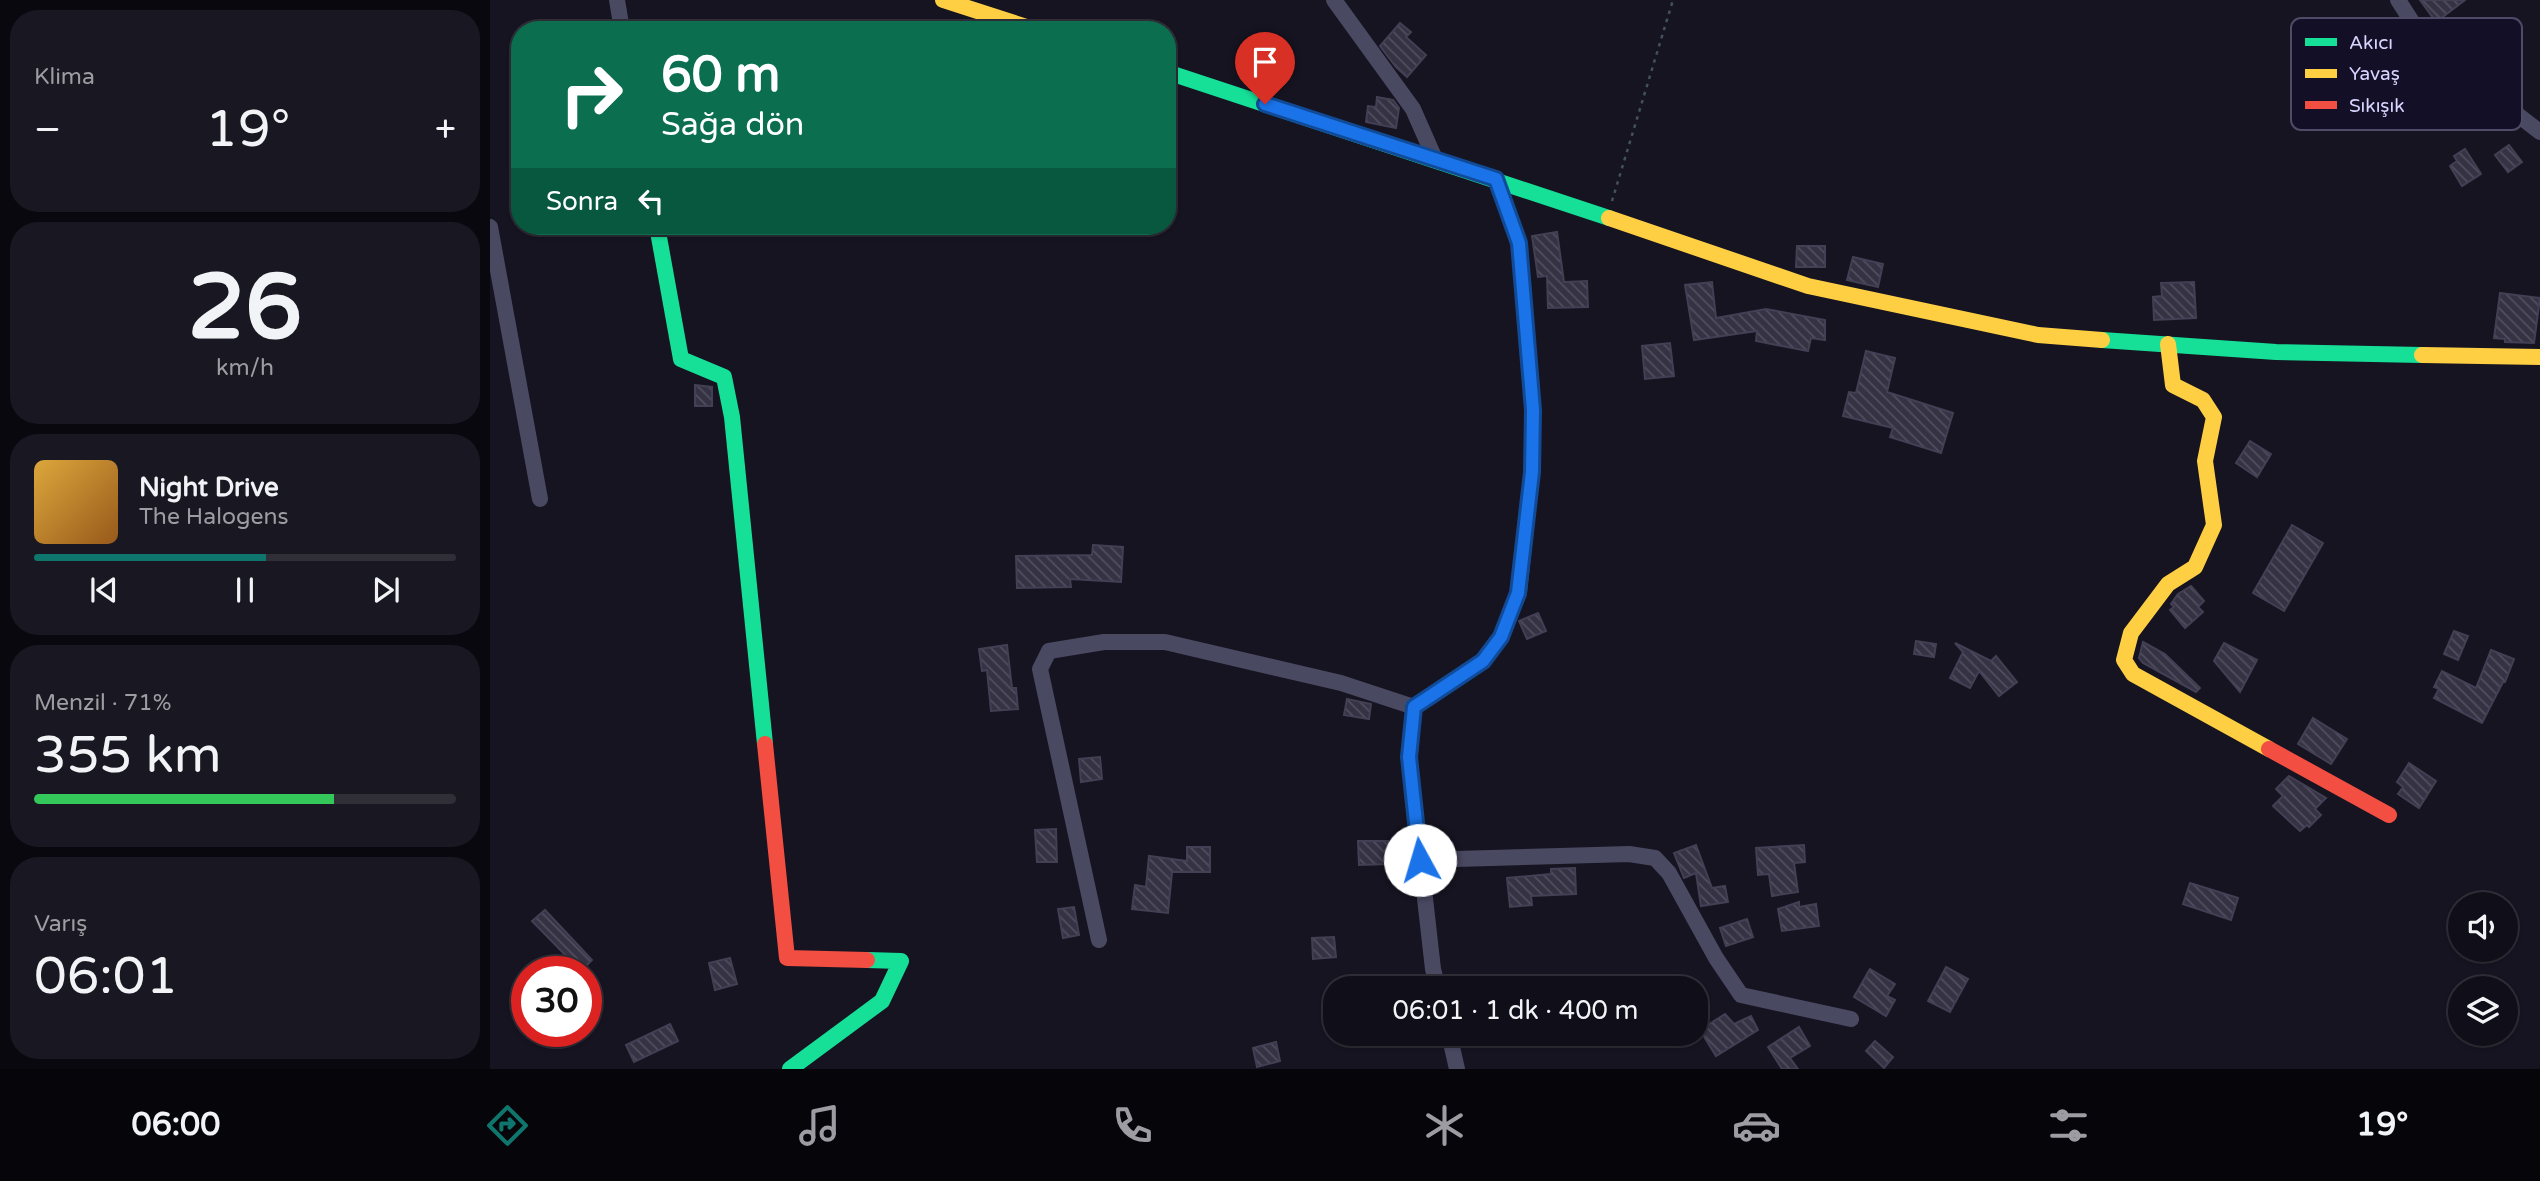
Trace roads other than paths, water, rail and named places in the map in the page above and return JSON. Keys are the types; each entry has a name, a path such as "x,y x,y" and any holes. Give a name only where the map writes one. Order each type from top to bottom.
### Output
{"street":[{"path":"617,0 620,21"},
{"path":"943,0 1007,21"},
{"path":"1334,0 1413,109 1436,159"},
{"path":"2398,0 2410,18"},
{"path":"1176,75 1496,179 1808,286 2038,335 2276,352 2540,355"},
{"path":"2522,118 2540,132"},
{"path":"1414,707 1483,661 1501,637 1518,593 1532,472 1533,410 1519,243 1496,179"},
{"path":"490,227 540,499"},
{"path":"659,235 681,359 724,377 732,417 787,958 901,961 882,1001 790,1069"},
{"path":"2168,344 2173,385 2203,400 2214,417 2205,461 2214,525 2195,567 2168,584 2131,633 2124,660 2133,674 2389,815"},
{"path":"1099,940 1040,669 1049,651 1104,642 1165,642 1341,683 1414,707"},
{"path":"1414,707 1409,757 1435,976"},
{"path":"1420,860 1629,854 1655,858 1669,873 1716,958 1741,995 1851,1019"},
{"path":"1452,1046 1457,1069"}]}
